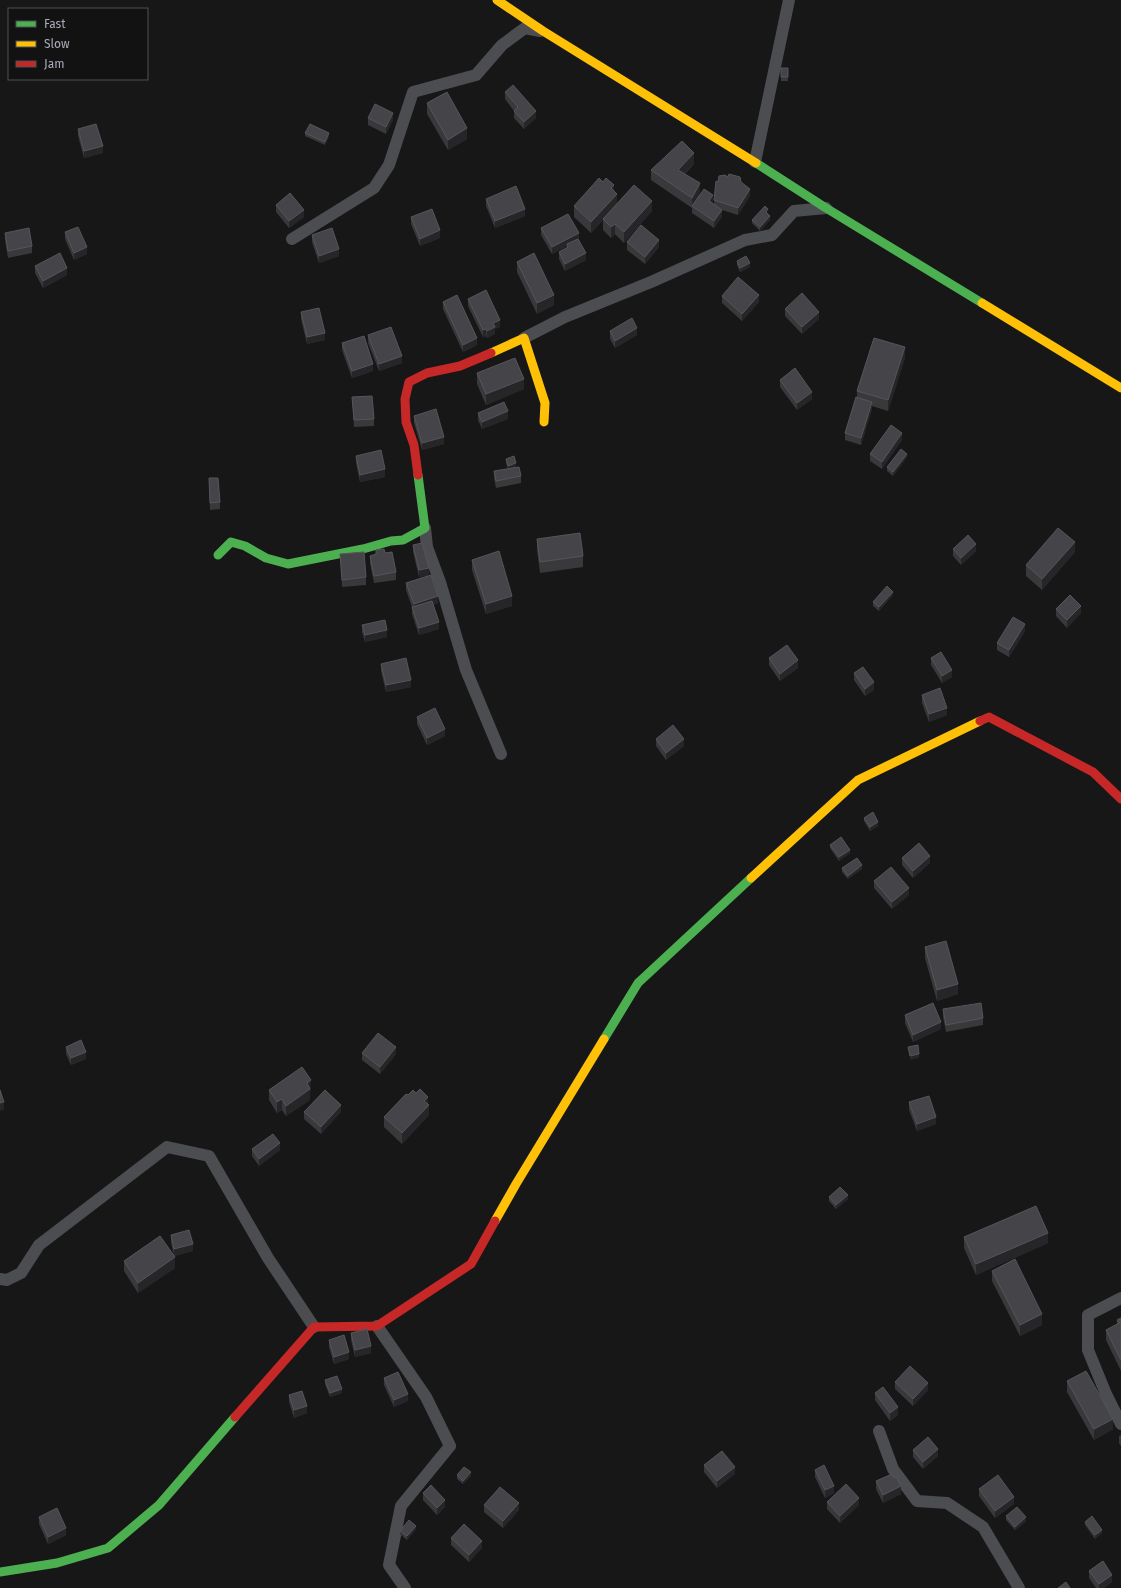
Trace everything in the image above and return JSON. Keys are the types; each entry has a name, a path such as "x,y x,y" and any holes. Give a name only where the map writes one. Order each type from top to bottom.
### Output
{"street":[{"path":"497,0 543,31 756,162 826,208 1121,388"},
{"path":"756,162 788,0"},
{"path":"292,239 374,188 389,165 413,92 476,74 502,45 525,28 543,31"},
{"path":"501,754 466,670 440,582 427,547 414,446 406,422 405,400 409,382 427,373 460,366 524,338 565,317 651,282 745,240 772,235 794,211 826,208"},
{"path":"524,338 545,402 544,422"},
{"path":"218,555 231,542 245,546 266,558 288,564 363,549 391,541 404,540 425,528"},
{"path":"0,1572 57,1563 108,1548 159,1504 314,1327 377,1326 471,1264 516,1184 638,983 858,780 989,717 1093,772 1121,799"},
{"path":"0,1279 7,1280 21,1273 38,1245 167,1146 209,1156 268,1258 314,1327"},
{"path":"1121,1298 1088,1316 1088,1350 1106,1394 1121,1424"},
{"path":"377,1326 426,1397 450,1446 401,1506 389,1565 405,1588"},
{"path":"880,1432 893,1469 917,1501 947,1503 983,1527 1019,1588"}],"building":[{"path":"781,68 788,68 788,77 781,77"},
{"path":"513,85 536,111 524,122 514,111 518,107 505,92"},
{"path":"447,92 467,128 448,140 427,103"},
{"path":"375,104 393,113 386,127 368,118"},
{"path":"96,124 103,146 84,151 78,129"},
{"path":"310,124 329,133 325,142 305,133"},
{"path":"682,141 694,153 678,170 700,183 692,198 651,170"},
{"path":"729,174 740,177 741,182 750,189 738,208 714,200 716,181 718,182 719,176 725,175 728,177"},
{"path":"599,178 603,182 606,178 614,185 611,188 617,194 591,222 574,206"},
{"path":"634,185 652,201 624,232 615,224 611,227 603,219"},
{"path":"516,186 525,209 495,221 486,199"},
{"path":"704,189 713,195 709,201 722,210 714,221 692,206"},
{"path":"290,193 304,210 289,221 276,205"},
{"path":"765,206 768,209 766,212 770,216 760,227 752,220"},
{"path":"432,209 440,230 420,239 411,217"},
{"path":"568,214 579,233 552,247 541,228"},
{"path":"641,225 659,240 645,257 627,242"},
{"path":"78,227 87,247 74,253 65,232"},
{"path":"29,228 32,246 8,251 5,233"},
{"path":"332,228 339,249 319,256 312,235"},
{"path":"578,239 586,253 565,264 559,252 568,247 567,244"},
{"path":"60,253 67,268 43,281 35,266"},
{"path":"534,253 554,295 537,303 517,262"},
{"path":"746,256 750,263 740,268 737,261"},
{"path":"738,277 759,295 742,314 722,296"},
{"path":"486,290 500,320 493,323 495,327 487,331 486,329 483,330 468,299"},
{"path":"802,293 819,312 802,327 785,309"},
{"path":"457,295 477,338 463,345 443,302"},
{"path":"319,308 325,333 307,337 301,312"},
{"path":"632,318 637,328 615,341 610,331"},
{"path":"391,327 402,356 379,364 368,335"},
{"path":"364,336 373,364 352,371 342,343"},
{"path":"874,338 905,347 888,400 857,391"},
{"path":"515,358 524,379 486,394 477,373"},
{"path":"795,368 812,392 797,403 780,380"},
{"path":"372,396 374,419 354,420 352,397"},
{"path":"856,397 872,402 861,438 845,433"},
{"path":"504,402 508,411 482,422 478,413"},
{"path":"436,409 444,437 422,443 414,416"},
{"path":"891,425 902,433 882,462 870,454"},
{"path":"901,449 907,454 893,472 887,467"},
{"path":"381,450 385,469 360,475 356,456"},
{"path":"514,456 516,463 508,466 506,459"},
{"path":"519,467 521,476 496,481 494,471"},
{"path":"209,478 218,478 220,502 210,503"},
{"path":"1058,528 1075,542 1042,579 1026,565"},
{"path":"580,533 583,556 540,562 537,539"},
{"path":"968,535 976,544 961,558 953,549"},
{"path":"422,543 429,568 419,570 413,545"},
{"path":"384,549 385,553 392,552 396,572 374,576 370,556 376,554 376,550"},
{"path":"499,551 512,596 486,604 472,560"},
{"path":"364,552 366,577 342,580 340,554"},
{"path":"431,575 438,596 414,604 406,583"},
{"path":"887,586 893,592 879,607 873,602"},
{"path":"1070,595 1081,606 1067,620 1056,609"},
{"path":"432,601 439,622 419,628 412,607"},
{"path":"1013,617 1025,624 1009,650 997,643"},
{"path":"385,620 387,630 365,635 362,625"},
{"path":"787,645 798,660 780,674 769,658"},
{"path":"941,652 952,670 942,676 931,658"},
{"path":"406,658 411,680 386,685 381,664"},
{"path":"863,667 874,682 865,689 854,673"},
{"path":"940,688 947,708 929,714 922,695"},
{"path":"435,708 445,729 427,738 417,717"},
{"path":"673,725 684,739 666,753 656,739"},
{"path":"873,812 878,822 870,827 864,818"},
{"path":"841,837 850,850 839,857 830,845"},
{"path":"919,843 930,856 913,871 902,858"},
{"path":"857,858 862,865 848,876 842,868"},
{"path":"891,867 909,888 892,902 874,881"},
{"path":"946,941 958,984 937,990 925,947"},
{"path":"933,1003 941,1022 913,1035 905,1015"},
{"path":"981,1003 983,1018 946,1025 943,1009"},
{"path":"378,1033 396,1047 380,1067 362,1053"},
{"path":"81,1040 86,1052 71,1058 66,1047"},
{"path":"918,1045 919,1054 910,1056 908,1047"},
{"path":"302,1067 311,1080 307,1083 310,1089 286,1106 282,1099 277,1102 269,1090"},
{"path":"420,1089 428,1097 424,1101 429,1105 402,1133 384,1117 406,1094 408,1095 413,1090 416,1093"},
{"path":"0,1090 4,1102 0,1103"},
{"path":"325,1090 341,1105 321,1127 304,1112"},
{"path":"929,1096 936,1117 917,1124 909,1102"},
{"path":"273,1134 280,1143 259,1159 252,1149"},
{"path":"840,1187 848,1195 836,1205 829,1197"},
{"path":"1036,1206 1048,1233 976,1264 964,1237"},
{"path":"189,1230 193,1244 174,1249 171,1235"},
{"path":"160,1236 175,1257 138,1283 124,1261"},
{"path":"1015,1259 1042,1314 1020,1325 992,1271"},
{"path":"1121,1318 1121,1322 1119,1323 1117,1320"},
{"path":"1121,1322 1121,1360 1106,1330"},
{"path":"367,1329 371,1346 355,1350 351,1333"},
{"path":"344,1335 349,1352 334,1357 329,1340"},
{"path":"910,1366 928,1383 913,1399 895,1382"},
{"path":"1086,1371 1113,1419 1094,1429 1067,1381"},
{"path":"398,1372 408,1394 394,1400 384,1378"},
{"path":"337,1376 342,1389 330,1393 325,1380"},
{"path":"883,1387 898,1407 890,1413 875,1393"},
{"path":"302,1391 307,1406 294,1410 289,1395"},
{"path":"928,1437 938,1449 923,1462 913,1450"},
{"path":"722,1451 735,1467 717,1481 704,1465"},
{"path":"824,1465 834,1486 825,1490 815,1470"},
{"path":"464,1467 471,1472 463,1481 457,1475"},
{"path":"892,1474 894,1478 896,1477 901,1486 883,1495 876,1481"},
{"path":"998,1475 1014,1497 995,1511 979,1489"},
{"path":"846,1484 859,1498 840,1516 827,1502"},
{"path":"431,1485 445,1500 437,1508 423,1493"},
{"path":"500,1487 519,1503 503,1521 484,1505"},
{"path":"1017,1507 1026,1517 1015,1527 1006,1516"},
{"path":"57,1508 66,1528 48,1537 39,1517"},
{"path":"1092,1516 1102,1530 1095,1535 1085,1522"},
{"path":"409,1520 416,1526 407,1536 400,1531"},
{"path":"464,1524 482,1541 469,1555 451,1538"},
{"path":"1103,1561 1112,1575 1099,1584 1089,1571"},
{"path":"1066,1582 1070,1588 1058,1588"}],"traffic: fast":[{"path":"756,163 826,208 982,303"},
{"path":"218,555 231,542 245,546 266,558 288,564 363,549 391,541 403,540 425,528 418,475"},
{"path":"604,1039 638,983 751,878"},
{"path":"0,1572 57,1563 108,1548 159,1505 235,1417"}],"traffic: slow":[{"path":"497,0 543,31 756,163"},
{"path":"982,303 1121,388"},
{"path":"491,353 524,338 545,403 544,422"},
{"path":"751,878 858,780 980,721"},
{"path":"495,1221 604,1039"}],"traffic: jam":[{"path":"418,475 414,445 406,422 405,399 409,382 427,373 460,366 491,353"},
{"path":"980,721 989,717 1093,772 1121,799"},
{"path":"235,1417 314,1327 377,1326 471,1264 495,1221"}]}
